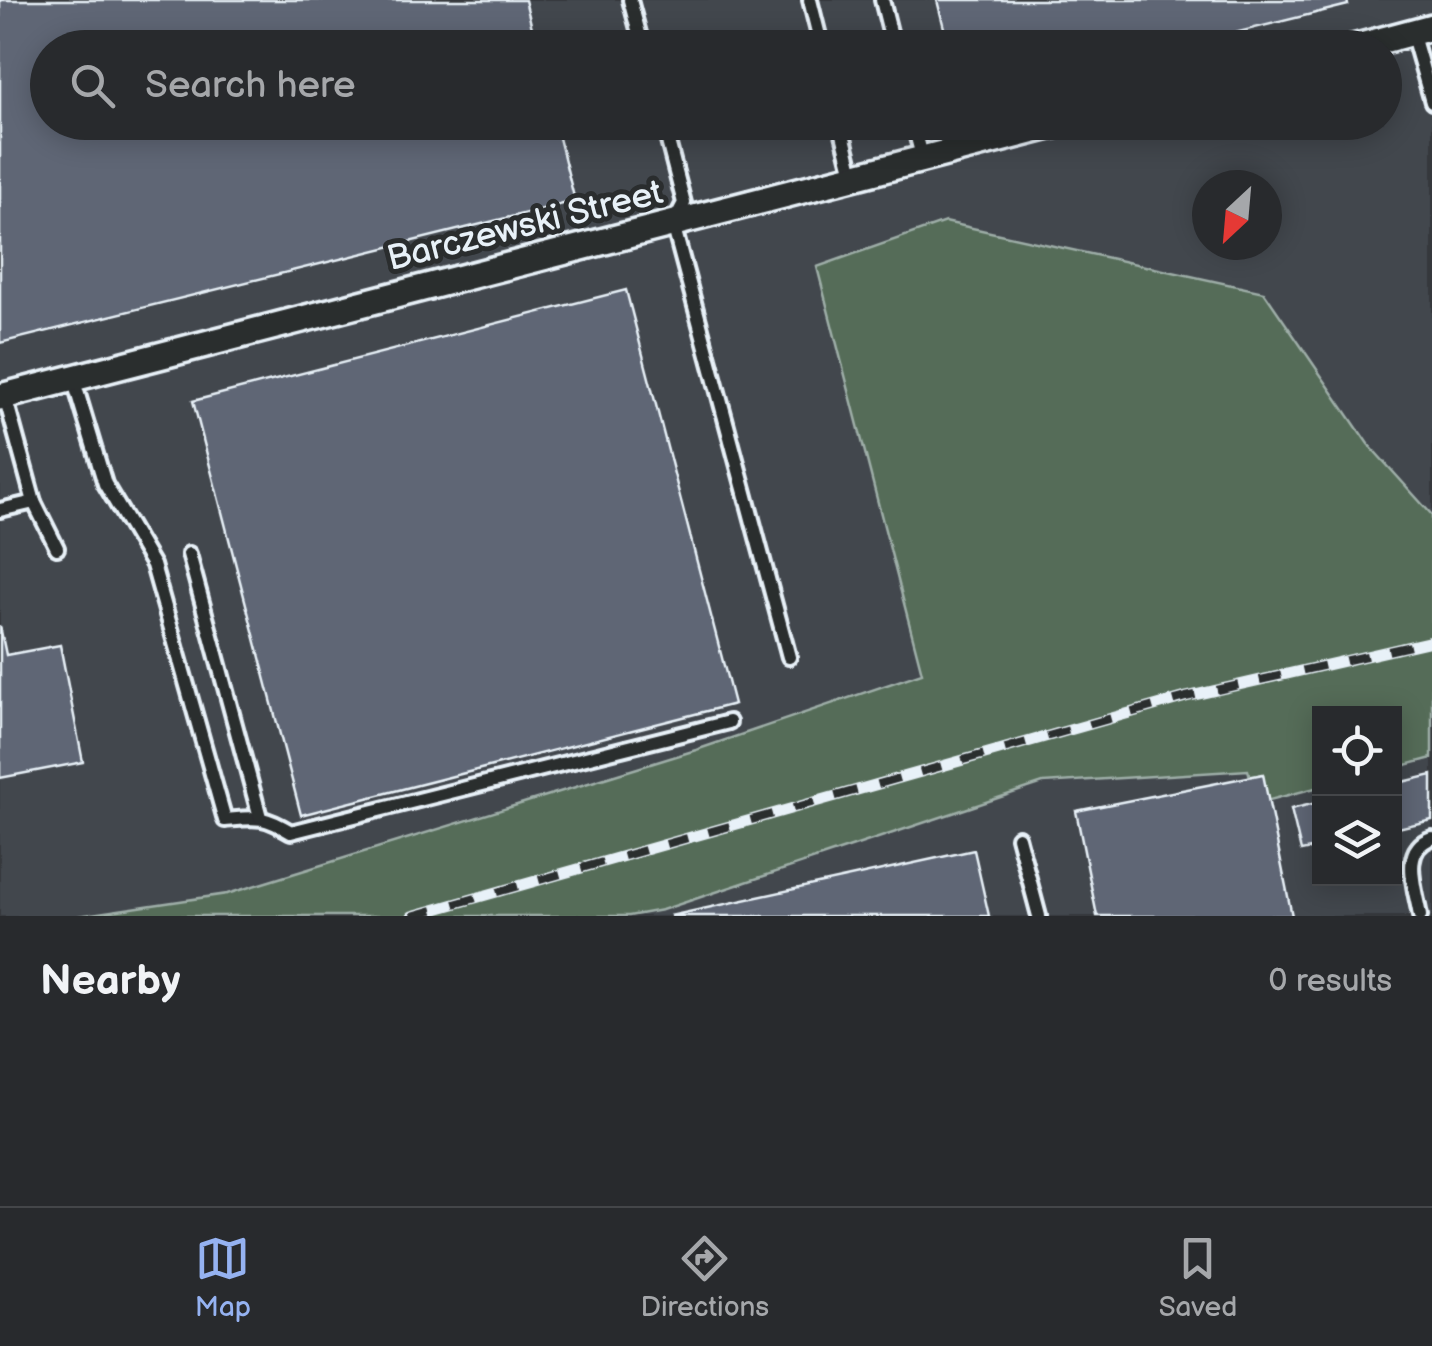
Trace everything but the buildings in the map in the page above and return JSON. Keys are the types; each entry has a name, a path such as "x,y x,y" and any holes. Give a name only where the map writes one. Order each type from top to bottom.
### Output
{"street":[{"name":"Barczewski Street","path":"2,397 998,140"}],"lane":[{"path":"630,0 638,30"},
{"path":"810,0 818,30"},
{"path":"882,0 890,30"},
{"path":"1422,29 1432,102"},
{"path":"668,140 684,202 673,224 789,657"},
{"path":"844,140 854,178"},
{"path":"918,140 923,160"},
{"path":"74,378 105,484 153,565 225,820 260,817 291,832 729,722"},
{"path":"2,397 34,502 58,548"},
{"path":"0,510 34,502"},
{"path":"189,554 260,817"},
{"path":"1018,837 1039,916"},
{"path":"1420,916 1411,861 1416,848 1432,838"}],"shaded area":[{"path":"0,0 1432,0 1432,515 1368,444 922,673 696,750 227,894 78,916 0,916"},
{"path":"1432,758 1432,916 629,916 662,910 1043,783 1248,770 1259,802 1312,789 1312,886 1402,886 1402,766"}],"green space":[{"path":"945,222 1264,292 1368,444 1432,515 1432,758 1402,766 1402,706 1312,706 1312,789 1258,803 1248,770 1043,783 662,910 629,916 78,916 227,894 696,750 922,673 817,267"}],"railway":[{"path":"412,916 1186,697 1432,641"}]}
